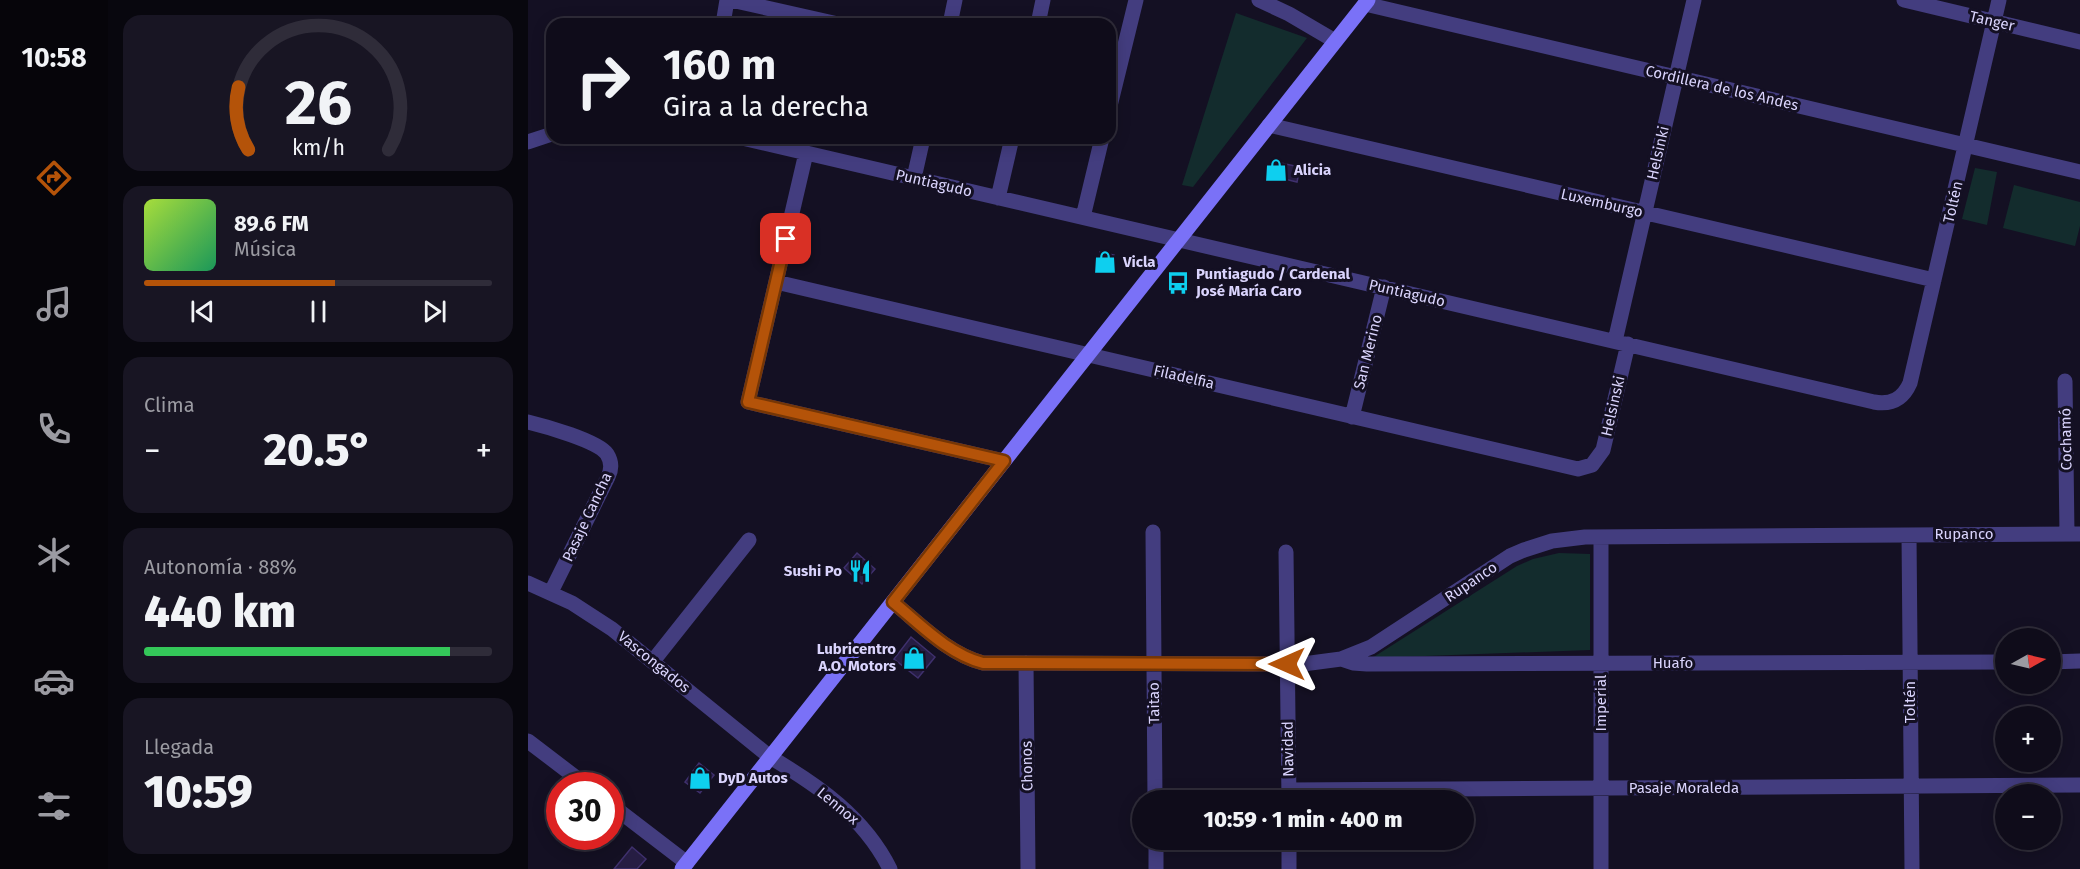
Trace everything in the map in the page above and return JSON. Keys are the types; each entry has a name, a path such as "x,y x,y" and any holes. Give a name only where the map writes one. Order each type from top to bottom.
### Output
{"main road":[{"path":"685,866 1366,2"}],"street":[{"path":"724,18 729,0 811,18"},
{"path":"952,18 956,0"},
{"path":"1039,18 1043,0"},
{"path":"1116,82 1136,0"},
{"path":"1259,0 1289,14 1335,41"},
{"name":"Helsinki","path":"1621,343 1645,213 1694,0"},
{"name":"Tanger","path":"1905,0 2080,42"},
{"name":"Toltén","path":"1897,400 1910,383 1999,0"},
{"name":"Cordillera de los Andes","path":"1366,2 2080,172"},
{"name":"Luxemburgo","path":"1269,125 1934,280"},
{"path":"528,142 546,136"},
{"name":"Puntiagudo","path":"768,144 1874,402 1890,403 1897,400"},
{"path":"914,178 922,144"},
{"path":"998,198 1011,144"},
{"path":"1083,218 1101,144"},
{"path":"806,153 748,402 1004,461"},
{"name":"Filadelfia","path":"776,282 1571,468 1578,469 1592,465"},
{"name":"San Merino","path":"1352,417 1384,287"},
{"name":"Helsinski","path":"1592,465 1603,450 1621,343"},
{"name":"Cochamó","path":"2065,381 2073,534"},
{"name":"Pasaje Cancha","path":"528,422 601,448 608,456 611,466 608,477 551,592"},
{"name":"Taitao","path":"1153,532 1155,790"},
{"name":"Rupanco","path":"893,602 953,650 970,660 983,663 1287,664 1322,662 1356,654 1386,638 1510,556 1552,541 1601,537 2073,534"},
{"name":"Toltén","path":"1909,535 1912,869"},
{"name":"Imperial","path":"1601,537 1601,869"},
{"path":"652,661 749,540"},
{"name":"Navidad","path":"1286,552 1289,790"},
{"name":"Vascongados","path":"528,583 551,592 593,615 770,757"},
{"name":"Huafo","path":"1341,659 1367,664 1995,662"},
{"path":"2061,662 2080,662"},
{"name":"Chonos","path":"1026,663 1028,869"},
{"path":"528,741 568,772"},
{"name":"Lennox","path":"770,757 797,772 868,831 890,869"},
{"name":"Pasaje Moraleda","path":"1474,791 1601,788 2080,785"},
{"path":"624,816 685,866"},
{"path":"1156,850 1156,869"},
{"path":"1289,850 1289,869"}],"green space":[{"path":"1236,13 1307,38 1193,187 1182,185"},
{"path":"1975,168 1997,172 1987,225 1962,219"},
{"path":"2014,185 2080,202 2080,226 2075,246 2003,228"},
{"path":"1559,553 1590,554 1590,650 1372,658 1517,566 1533,559"}],"building":[{"path":"1276,162 1300,167 1297,182 1268,175"},
{"name":"Vicla","path":"1100,252 1114,255 1111,272 1097,269"},
{"path":"857,553 875,569 862,584 844,568"},
{"name":"Lubricentro A.O. Motors","path":"911,637 935,657 918,678 894,659"},
{"name":"DyD Autos","path":"699,763 714,775 700,793 685,782"},
{"path":"632,847 646,859 637,869 614,869"}],"place":[{"name":"Alicia","path":"1276,170"},
{"name":"Vicla","path":"1105,262"},
{"name":"Puntiagudo / Cardenal José María Caro","path":"1178,283"},
{"name":"Sushi Po","path":"860,571"},
{"name":"Lubricentro A.O. Motors","path":"914,658"},
{"name":"DyD Autos","path":"700,778"}],"route":[{"path":"786,239 748,402 1004,461 893,602 961,656 983,663 1287,664"}]}
